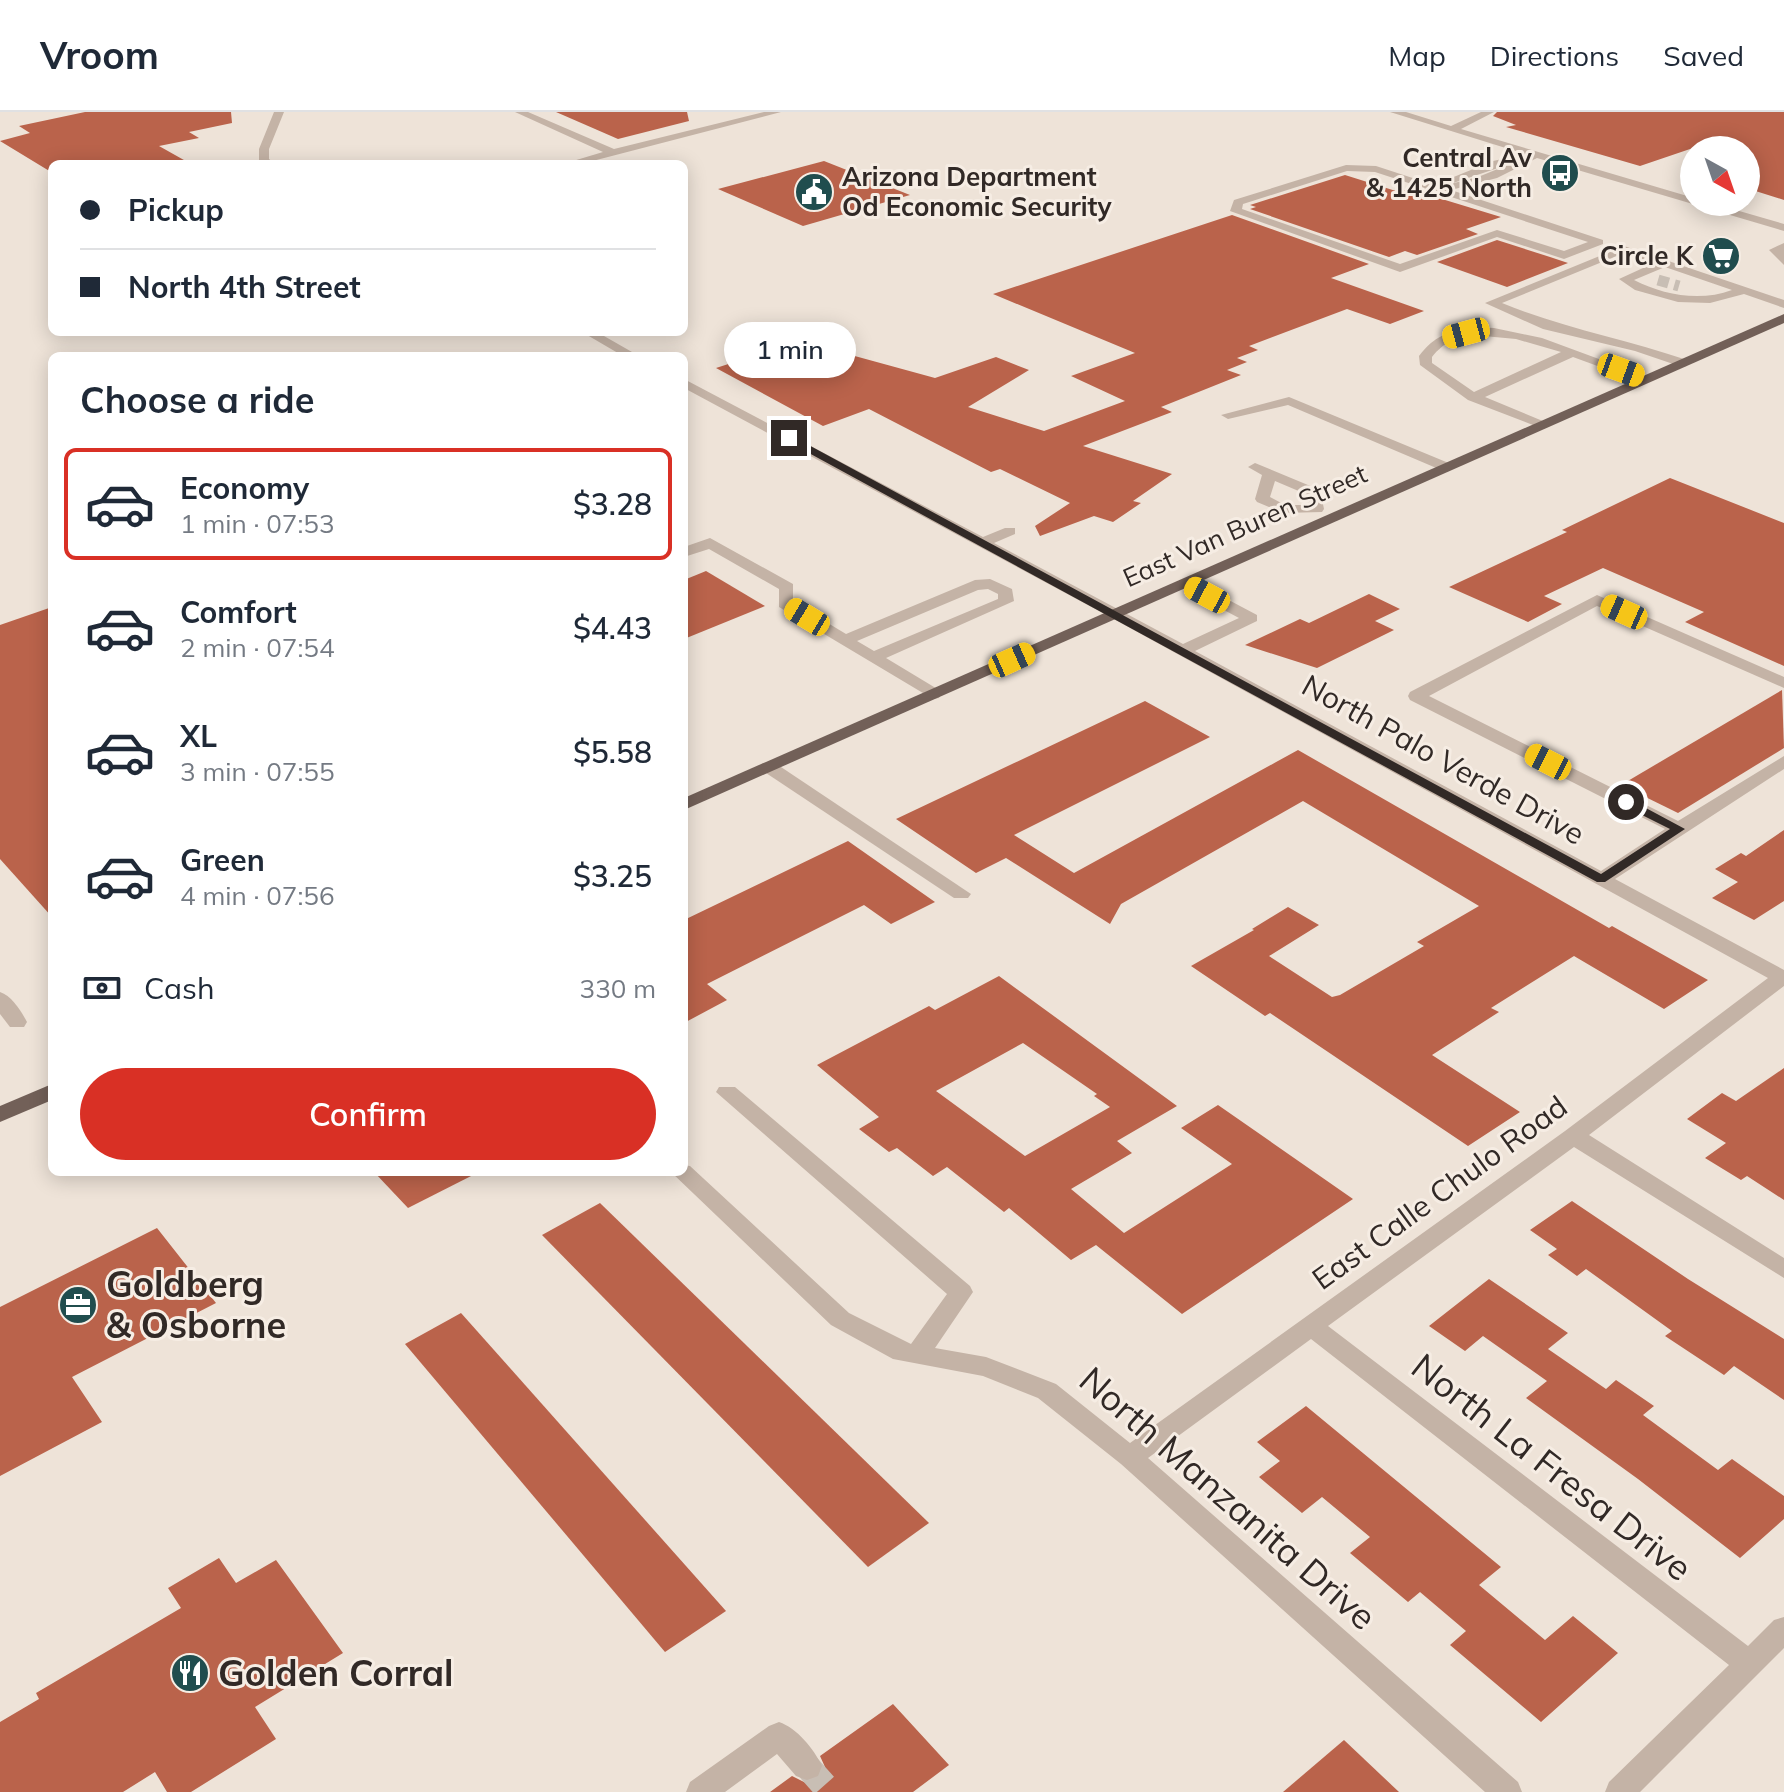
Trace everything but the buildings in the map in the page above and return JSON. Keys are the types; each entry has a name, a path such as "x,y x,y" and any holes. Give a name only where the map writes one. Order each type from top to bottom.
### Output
{"main road":[{"name":"East Van Buren Street","path":"688,803 1784,318"},
{"path":"0,1115 48,1093"}],"street":[{"path":"264,160 264,149 279,112"},
{"path":"520,112 613,153"},
{"path":"584,160 776,112"},
{"path":"1395,112 1680,198"},
{"path":"1452,129 1489,112"},
{"path":"1436,189 1442,183 1497,163 1538,155"},
{"path":"1346,168 1376,169 1436,189 1599,242 1564,255 1497,233 1400,268 1236,211 1238,202 1346,168"},
{"path":"1762,222 1784,213"},
{"path":"1742,216 1784,228"},
{"path":"1784,246 1775,250 1784,261"},
{"path":"1682,363 1639,348 1547,326 1491,303 1624,249 1784,304"},
{"path":"1665,263 1625,279 1628,283 1666,296 1693,302 1720,299 1743,290"},
{"path":"1636,273 1658,280"},
{"path":"1679,286 1720,299"},
{"path":"1543,424 1473,397 1426,365 1425,356 1439,341 1466,333 1509,332 1646,379"},
{"path":"596,336 626,352"},
{"path":"1473,397 1573,352"},
{"path":"689,386 719,381"},
{"name":"North Palo Verde Drive","path":"689,386 1183,650 1783,978"},
{"path":"1228,415 1289,401 1446,467"},
{"path":"812,451 837,442"},
{"path":"1255,467 1315,493 1317,509"},
{"path":"1270,473 1262,499 1283,509 1317,509 1334,517"},
{"path":"983,542 1010,531"},
{"path":"688,551 710,543 787,587 785,604 933,694"},
{"path":"1183,650 1251,618 1185,583"},
{"path":"845,640 975,585 990,584 1006,592 1006,601 873,658"},
{"path":"1679,829 1416,696 1597,600 1784,683"},
{"path":"1601,879 1784,761"},
{"path":"769,767 961,894"},
{"name":"East Calle Chulo Road","path":"1130,1457 1573,1136 1783,978"},
{"path":"0,999 17,1022"},
{"path":"727,1092 961,1292 917,1355"},
{"path":"1573,1136 1784,1269"},
{"name":"North Manzanita Drive","path":"686,1176 840,1319 902,1352 986,1367 1047,1391 1130,1457 1507,1792"},
{"name":"North La Fresa Drive","path":"1311,1326 1749,1664"},
{"path":"1620,1792 1784,1629"},
{"path":"701,1792 779,1735 807,1766"}],"tunnel":[{"path":"1658,280 1679,286"},
{"path":"807,1766 830,1792"}],"place":[{"name":"Central Av & 1425 North","path":"1560,173"},
{"name":"Arizona Department Od Economic Security","path":"814,192"},
{"name":"Circle K","path":"1721,256"},
{"name":"Goldberg & Osborne","path":"78,1305"},
{"name":"Golden Corral","path":"190,1673"}],"route":[{"path":"789,438 1601,879 1679,829 1626,802"}]}
